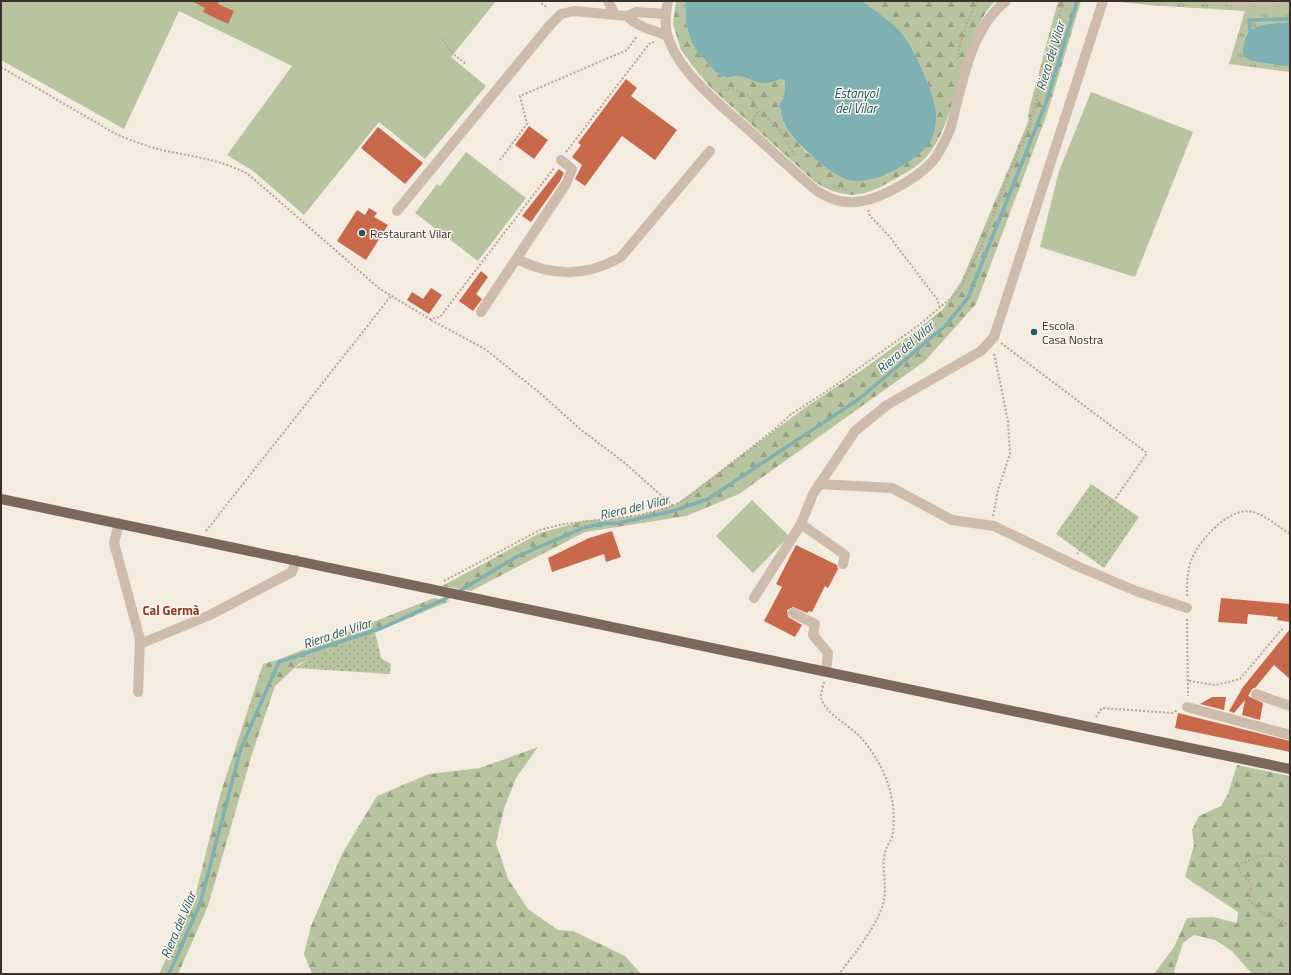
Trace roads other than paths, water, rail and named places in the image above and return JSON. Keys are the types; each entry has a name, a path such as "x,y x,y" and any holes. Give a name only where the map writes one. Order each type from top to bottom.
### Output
{"main road":[{"path":"1,499 1290,769"}],"street":[{"path":"608,1 615,15"},
{"path":"668,1 666,14 668,36 677,56 712,97 817,191 833,200 849,202 866,201 882,195 918,174 932,161 945,143 950,130 966,71 976,43 991,14 1006,1"},
{"path":"754,598 801,524 813,494 819,484 855,431 887,405 981,351 994,338 1103,1"},
{"path":"1230,1 1282,1"},
{"path":"397,212 550,25 561,14 574,11 627,16 636,12 666,14"},
{"path":"627,16 639,27 655,30 668,36"},
{"path":"517,259 534,268 553,272 578,272 592,270 609,264 621,257 710,151"},
{"path":"481,312 566,184 572,169 561,160"},
{"path":"819,484 892,488 952,520 991,525 1070,563 1136,592 1187,608"},
{"path":"119,523 114,543 140,644 138,692"},
{"path":"801,524 845,555 843,564"},
{"path":"140,644 210,614 292,572 296,560"},
{"path":"793,613 815,624 813,635 828,653 826,671"},
{"path":"1256,694 1290,706"},
{"path":"1187,707 1248,725 1289,731"}],"water":[{"name":"Estanyol del Vilar","path":"686,1 862,1 888,20 902,34 916,58 930,90 935,106 935,124 931,140 915,157 896,170 883,176 869,180 855,181 837,175 806,150 785,125 779,105 784,97 785,81 781,79 764,83 735,76 727,78 715,71 698,53 691,40 687,27 685,14"},
{"path":"1290,22 1290,67 1251,61 1243,56 1246,36 1250,31 1263,25"}],"waterway":[{"name":"Riera del Vilar","path":"458,592 516,557 583,528 600,524 619,523 673,511 708,499 859,399 945,326 968,298 1047,100 1077,1"},
{"path":"1250,31 1249,20 1290,19"},
{"name":"Riera del Vilar","path":"169,974 200,904 241,748 279,662 382,628 451,596"}],"place":[{"name":"Restaurant Vilar","path":"362,233"},
{"name":"Escola Casa Nostra","path":"1034,332"}],"district":[{"name":"Cal Germà","path":"171,610"}]}
